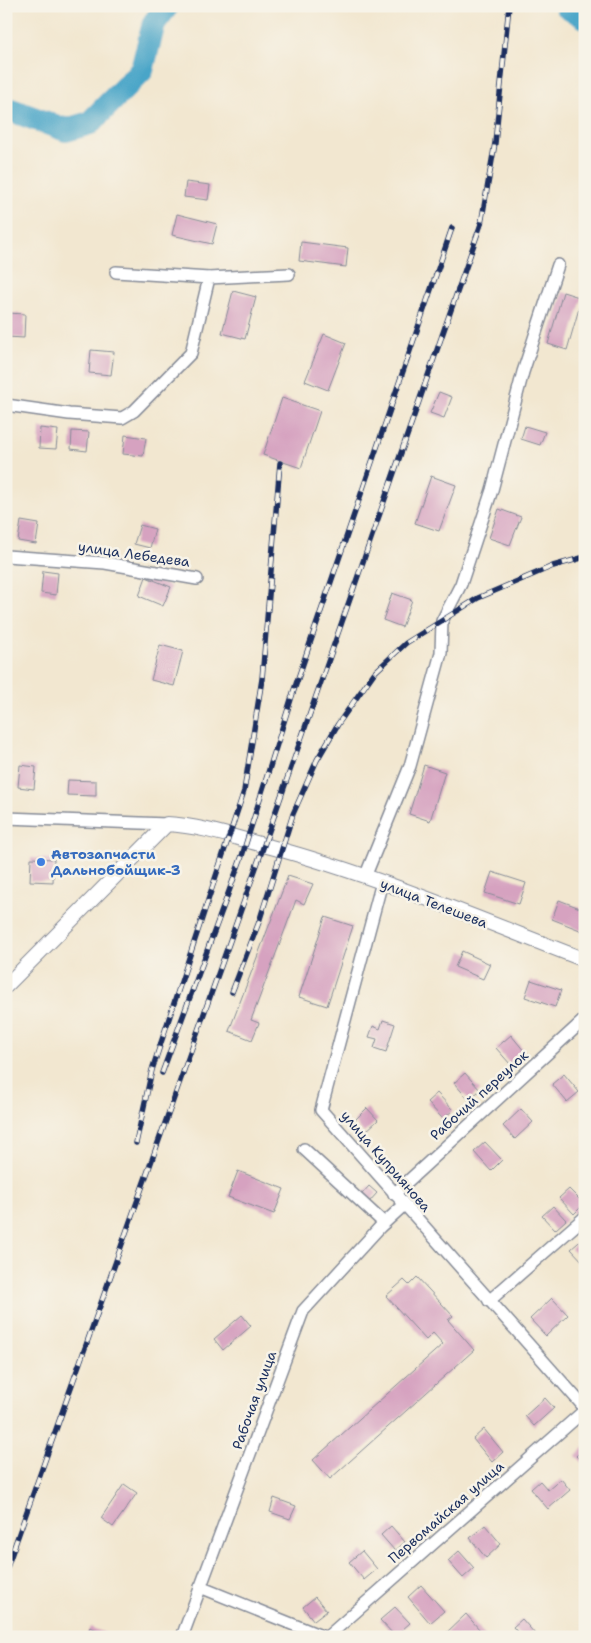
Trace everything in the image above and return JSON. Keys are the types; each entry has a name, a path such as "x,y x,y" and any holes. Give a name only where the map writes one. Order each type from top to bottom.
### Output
{"street":[{"path":"365,877 410,766 441,653 442,621 461,584 492,490 523,372 558,265"},
{"path":"116,272 209,278 289,274"},
{"path":"6,405 69,414 122,418 134,411 191,353 209,278"},
{"name":"улица Лебедева","path":"6,556 105,563 197,579"},
{"path":"6,818 167,824"},
{"path":"6,986 167,824"},
{"name":"улица Телешева","path":"167,824 237,836 382,882 585,960"},
{"name":"улица Куприянова","path":"382,882 321,1110 585,1409"},
{"name":"Рабочий переулок","path":"394,1194 585,1019"},
{"path":"304,1148 384,1223"},
{"name":"Рабочая улица","path":"182,1637 303,1311 384,1223 404,1205"},
{"path":"488,1301 585,1217"},
{"name":"Первомайская улица","path":"200,1587 326,1637 585,1409"}],"building":[{"path":"186,182 210,185 208,200 184,197"},
{"path":"177,214 217,224 212,244 172,235"},
{"path":"301,242 348,248 346,267 299,261"},
{"path":"233,291 256,297 245,339 222,333"},
{"path":"563,292 582,298 567,350 548,344"},
{"path":"8,313 25,314 24,338 7,337"},
{"path":"324,334 346,343 328,390 305,381"},
{"path":"91,350 114,352 111,375 89,373"},
{"path":"439,392 452,397 444,418 430,413"},
{"path":"282,398 320,411 301,468 263,455"},
{"path":"525,426 545,432 540,445 521,439"},
{"path":"40,428 58,430 56,449 39,448"},
{"path":"72,431 89,432 87,451 71,449"},
{"path":"125,435 146,438 143,456 123,454"},
{"path":"431,476 456,485 439,531 415,523"},
{"path":"499,509 521,517 510,545 489,538"},
{"path":"21,521 39,524 36,544 18,541"},
{"path":"140,525 155,529 150,548 134,544"},
{"path":"43,571 58,573 56,595 41,593"},
{"path":"146,577 171,587 163,606 139,596"},
{"path":"392,593 412,600 402,627 383,620"},
{"path":"160,645 183,651 174,686 151,680"},
{"path":"20,765 36,767 34,789 18,787"},
{"path":"424,765 445,772 430,821 409,814"},
{"path":"68,780 96,781 96,796 67,795"},
{"path":"31,858 54,859 53,882 30,881"},
{"path":"492,872 526,883 519,904 485,893"},
{"path":"288,876 313,884 304,904 296,900 251,1020 259,1023 252,1040 229,1031"},
{"path":"559,900 585,910 585,932 552,919"},
{"path":"325,917 353,926 327,1006 299,997"},
{"path":"462,951 490,964 483,979 455,967"},
{"path":"531,980 561,990 555,1007 525,997"},
{"path":"383,1020 395,1024 386,1052 374,1048 377,1039 369,1037 373,1026 380,1029"},
{"path":"511,1035 525,1052 511,1065 496,1048"},
{"path":"465,1073 480,1090 469,1100 454,1083"},
{"path":"564,1074 579,1092 567,1102 552,1084"},
{"path":"437,1093 453,1110 443,1119 427,1102"},
{"path":"367,1108 378,1120 364,1133 354,1121"},
{"path":"521,1109 533,1122 515,1139 503,1126"},
{"path":"485,1142 502,1160 491,1171 474,1152"},
{"path":"238,1171 284,1189 274,1214 228,1197"},
{"path":"369,1186 377,1193 369,1202 361,1195"},
{"path":"569,1189 584,1204 574,1214 559,1198"},
{"path":"553,1206 566,1220 555,1230 542,1216"},
{"path":"585,1237 585,1264 571,1249"},
{"path":"417,1277 453,1316 448,1320 474,1350 330,1479 313,1460 443,1344 433,1333 426,1340 386,1296 404,1280 409,1285"},
{"path":"552,1298 568,1315 546,1336 530,1319"},
{"path":"242,1315 251,1326 223,1350 214,1339"},
{"path":"545,1398 554,1408 534,1426 525,1416"},
{"path":"484,1429 503,1452 492,1462 473,1439"},
{"path":"585,1447 585,1465 576,1456"},
{"path":"561,1479 570,1490 548,1509 531,1489 540,1481 548,1490"},
{"path":"124,1484 137,1493 113,1527 101,1518"},
{"path":"274,1498 296,1506 290,1519 270,1512"},
{"path":"485,1525 501,1544 486,1558 470,1538"},
{"path":"391,1526 405,1542 395,1551 381,1535"},
{"path":"362,1551 377,1569 364,1580 349,1562"},
{"path":"459,1551 474,1568 463,1578 448,1561"},
{"path":"421,1585 444,1611 430,1623 408,1597"},
{"path":"315,1597 327,1611 314,1621 303,1607"},
{"path":"395,1607 410,1623 395,1636 380,1620"},
{"path":"466,1614 486,1637 448,1637 445,1634"},
{"path":"522,1619 536,1635 533,1637 522,1637 513,1627"},
{"path":"90,1627 114,1637 86,1637"}],"waterway":[{"path":"6,112 11,110 66,130 90,123 142,70 154,23 167,6"},
{"path":"567,6 585,17"}],"railway":[{"path":"6,1570 264,845 481,224 495,143 509,6"},
{"path":"162,1073 242,856 293,693 452,228"},
{"path":"136,1143 152,1070 244,791 262,679 280,463"},
{"path":"232,992 259,922 293,814 317,760 338,724 374,673 406,643 478,598 553,566 585,557"}],"place":[{"name":"Автозапчасти Дальнобойщик-3","path":"41,862"}]}
